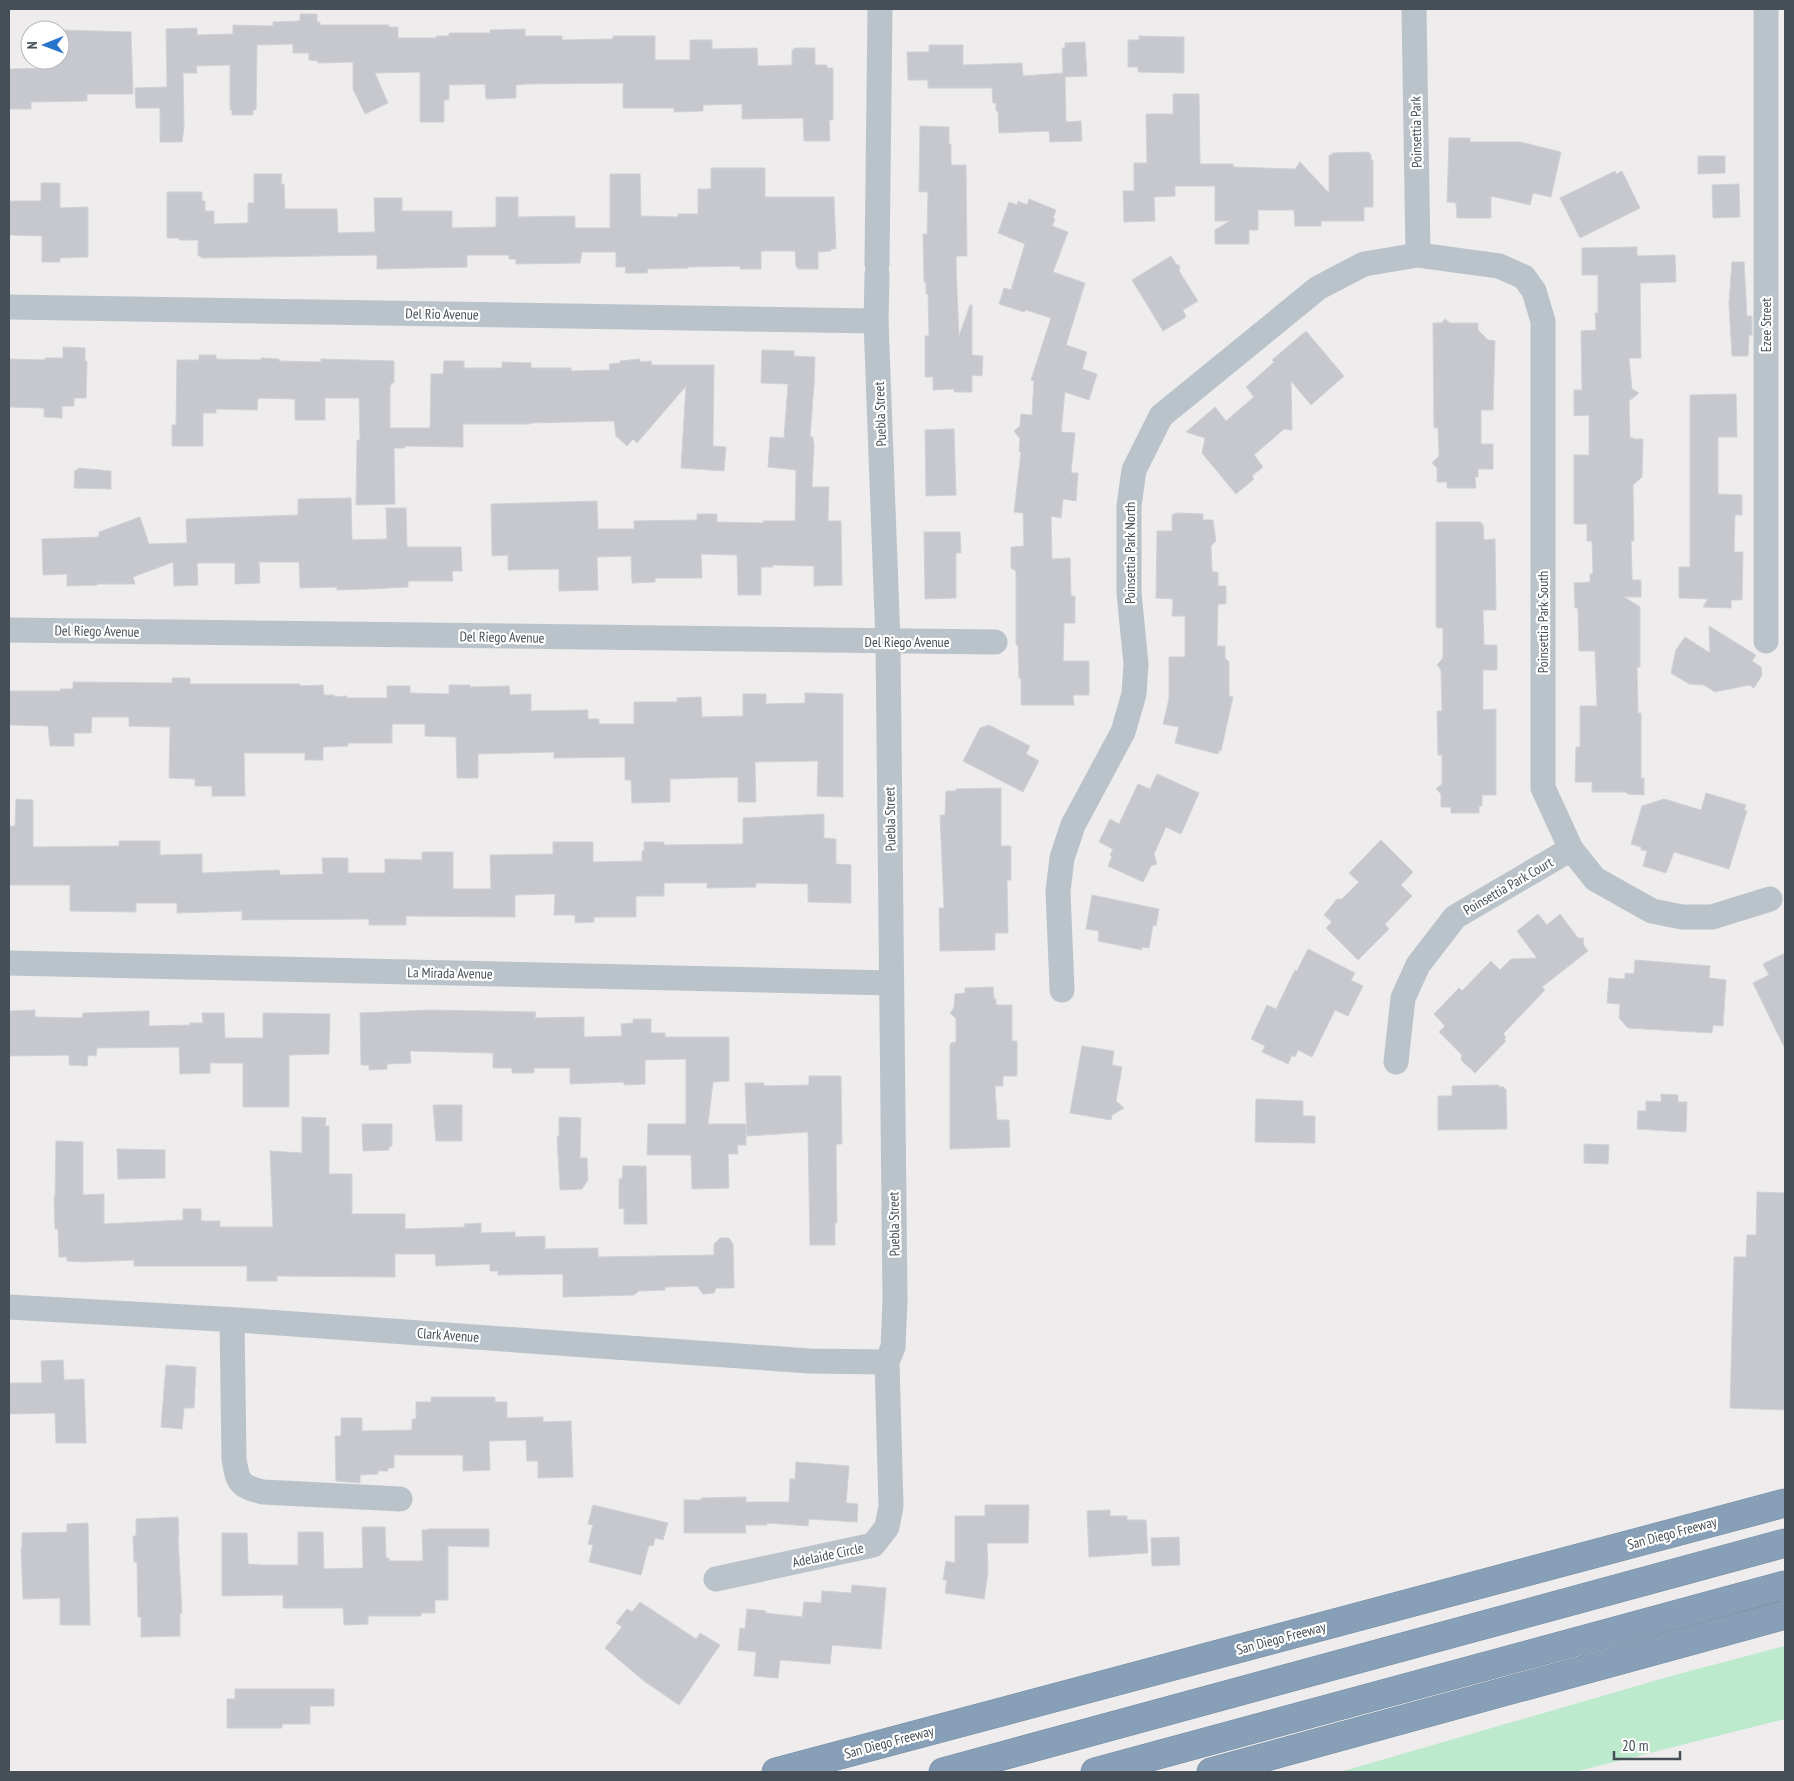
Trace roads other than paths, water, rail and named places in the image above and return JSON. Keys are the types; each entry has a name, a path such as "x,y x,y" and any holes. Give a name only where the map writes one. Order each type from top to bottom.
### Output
{"highway":[{"name":"San Diego Freeway","path":"776,1772 1785,1503"},
{"path":"943,1772 1785,1543"},
{"path":"1095,1772 1785,1585"},
{"path":"1211,1772 1785,1615"}],"street":[{"name":"Puebla Street","path":"880,9 876,321 888,642 895,1301 893,1347 887,1362"},
{"name":"Poinsettia Park","path":"1414,9 1418,255"},
{"name":"Ezee Street","path":"1766,9 1766,640"},
{"name":"Poinsettia Park South","path":"1418,255 1498,266 1524,277 1534,291 1543,322 1543,788 1571,849 1595,879 1652,911 1682,917 1712,917 1770,900"},
{"name":"Poinsettia Park North","path":"1062,990 1058,891 1062,858 1073,825 1123,732 1134,694 1136,664 1129,593 1129,506 1134,470 1160,416 1318,288 1364,264 1418,255"},
{"name":"Del Rio Avenue","path":"9,307 876,321"},
{"name":"Del Riego Avenue","path":"9,630 996,642"},
{"name":"Poinsettia Park Court","path":"1396,1062 1403,998 1418,965 1455,917 1571,849"},
{"name":"La Mirada Avenue","path":"9,962 891,983"},
{"name":"Clark Avenue","path":"9,1307 232,1320 799,1360 887,1362"},
{"path":"232,1320 234,1459 237,1475 242,1484 246,1488 263,1492 400,1499"},
{"name":"Adelaide Circle","path":"716,1579 873,1545 887,1527 891,1506 887,1362"}]}
